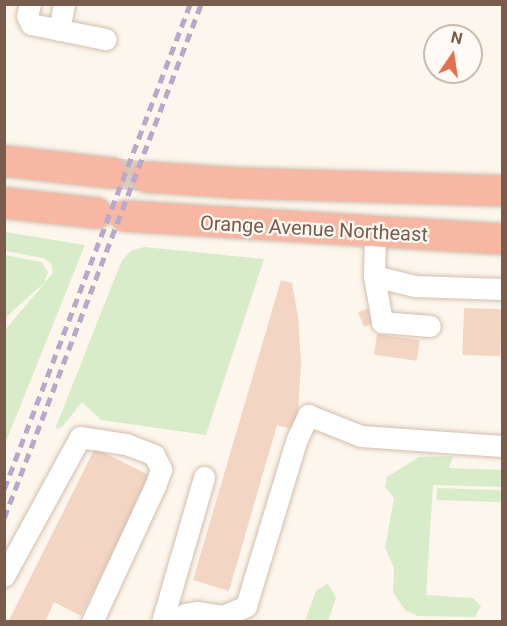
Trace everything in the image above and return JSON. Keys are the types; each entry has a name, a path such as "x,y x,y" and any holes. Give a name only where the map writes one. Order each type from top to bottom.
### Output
{"highway":[{"path":"4,161 111,173"},
{"path":"147,177 502,191"},
{"path":"4,203 96,213"},
{"name":"Orange Avenue Northeast","path":"125,216 502,239"}],"lane":[{"path":"30,4 27,22 105,39"},
{"path":"59,30 64,4"},
{"path":"375,233 374,276 382,322 430,326"},
{"path":"374,276 415,286 502,289"},
{"path":"177,621 185,614 223,616 246,606 296,441 308,415 361,436 502,446"},
{"path":"4,576 80,437 126,444 154,455 160,469 155,486 92,621"},
{"path":"162,621 204,477"}],"green space":[{"path":"5,232 85,245 5,444 5,330 53,273 51,263 43,258 5,251"},
{"path":"144,247 264,259 206,435 101,420 82,402 62,427 55,429 122,260 131,251"},
{"path":"5,255 41,262 48,272 44,283 5,318"},
{"path":"453,456 449,468 502,470 502,487 433,485 426,595 473,598 481,606 475,617 418,616 405,610 393,592 394,568 385,548 394,498 385,487 387,477 419,457"},
{"path":"437,488 502,490 502,502 437,500"},
{"path":"328,583 336,598 328,621 305,621 316,591"}],"building":[{"path":"281,280 292,283 298,316 301,362 298,411 293,430 277,425 229,591 193,580"},
{"path":"371,307 377,322 364,327 358,312"},
{"path":"464,308 502,309 500,356 462,355"},
{"path":"377,334 420,340 417,361 374,355"},
{"path":"95,448 151,476 81,616 54,602 45,622 8,622"}],"tunnel":[{"path":"111,173 147,177"}],"railway":[{"path":"4,489 190,4"},
{"path":"4,518 201,4"}]}
